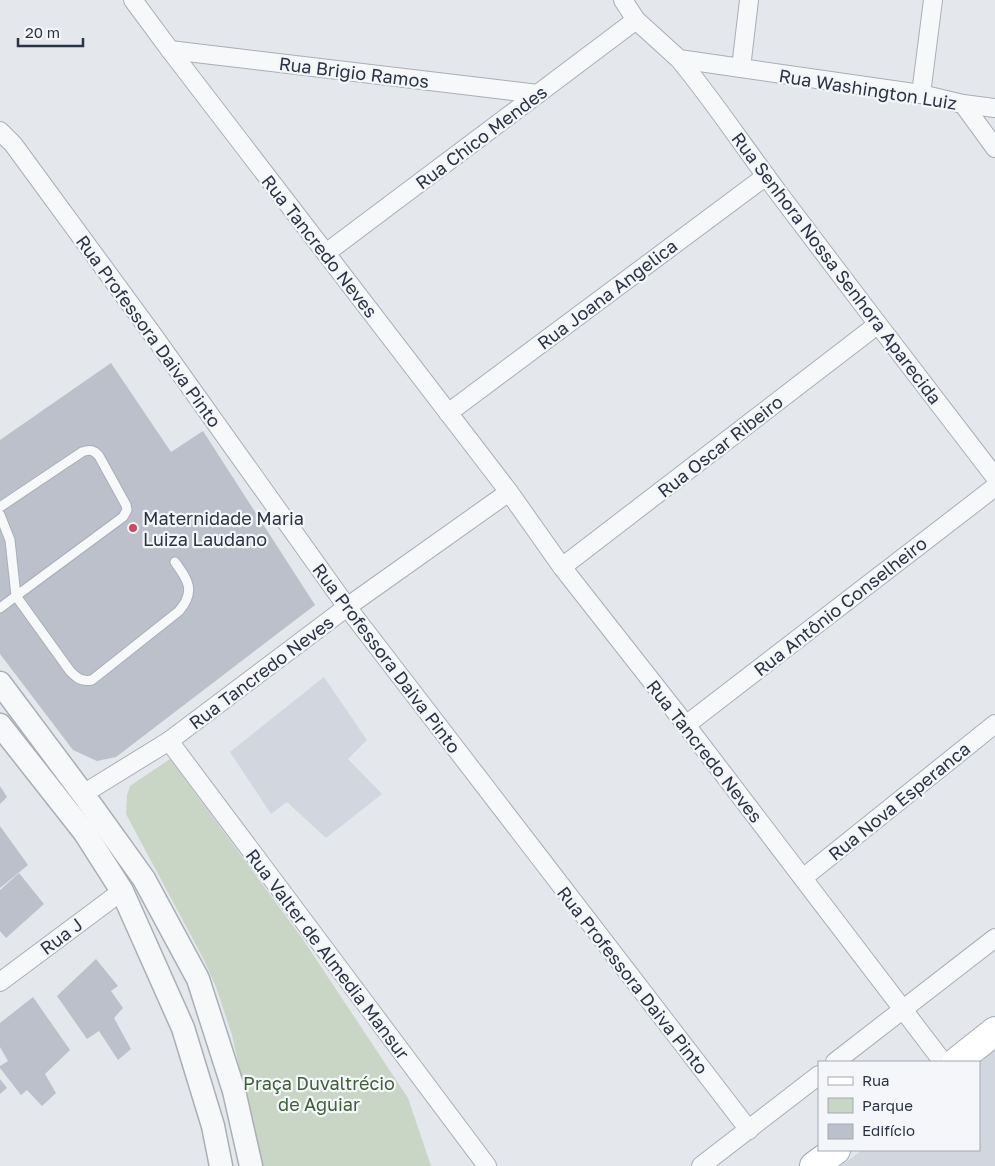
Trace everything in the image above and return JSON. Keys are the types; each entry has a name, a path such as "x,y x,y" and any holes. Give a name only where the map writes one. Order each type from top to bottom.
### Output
{"main road":[{"path":"957,1061 995,1032"},
{"path":"814,1166 835,1151"}],"street":[{"name":"Rua Tancredo Neves","path":"133,0 509,492 562,566 904,1008 942,1061"},
{"name":"Rua Senhora Nossa Senhora Aparecida","path":"623,0 636,20 679,59 705,90 766,176 877,325 995,477"},
{"path":"741,68 749,0"},
{"path":"921,94 933,0"},
{"name":"Rua Chico Mendes","path":"326,253 636,20"},
{"name":"Rua Brigio Ramos","path":"170,50 538,94"},
{"name":"Rua Washington Luiz","path":"679,59 921,94 963,104 995,108"},
{"path":"963,104 995,148"},
{"name":"Rua Professora Daiva Pinto","path":"0,131 14,144 148,327 347,607 749,1130"},
{"name":"Rua Joana Angelica","path":"448,413 766,176"},
{"name":"Rua Oscar Ribeiro","path":"562,566 877,325"},
{"name":"Rua Antônio Conselheiro","path":"686,725 995,487"},
{"name":"Rua Tancredo Neves","path":"83,794 170,741 347,607 509,492"},
{"path":"0,683 144,879 198,978 234,1091 251,1166"},
{"name":"Rua Nova Esperanca","path":"803,878 995,724"},
{"path":"0,725 85,833 122,891 183,1028 213,1126 222,1166"},
{"name":"Rua Valter de Almedia Mansur","path":"170,741 487,1166"},
{"name":"Rua J","path":"0,982 122,891"},
{"path":"836,1061 995,938"},
{"path":"169,997 198,978"},
{"path":"701,1166 818,1076"}],"lane":[{"path":"0,507 87,450 92,450 99,456 127,510 123,517 0,608"},
{"path":"0,514 10,540 16,596 70,671 84,682 92,680 180,611 185,605 189,596 189,587 187,579 175,562"}],"shaded area":[{"path":"324,677 367,740 348,759 382,794 326,838 287,802 271,814 230,752"},
{"path":"995,1048 995,1166 841,1166 861,1151 980,1151 980,1061 978,1061"}],"green space":[{"name":"Praça Duvaltrécio de Aguiar","path":"170,759 302,938 408,1098 431,1166 261,1166 232,1035 216,987 203,958 126,814 127,795 130,786"}],"building":[{"name":"Maternidade Maria Luiza Laudano","path":"111,363 171,452 203,431 315,605 116,757 97,761 73,750 0,654 0,440"},
{"path":"0,786 7,797 0,804"},
{"path":"0,826 28,865 0,888"},
{"path":"19,873 44,904 6,938 0,931 0,890"},
{"path":"96,959 118,986 111,991 123,1008 114,1018 131,1049 118,1060 99,1031 87,1039 57,996"},
{"path":"33,997 70,1050 45,1074 56,1093 42,1106 27,1090 21,1095 0,1068 0,1066 8,1061 0,1047 0,1023"},
{"path":"0,1079 7,1088 0,1094"}],"place":[{"name":"Maternidade Maria Luiza Laudano","path":"133,528"}]}
